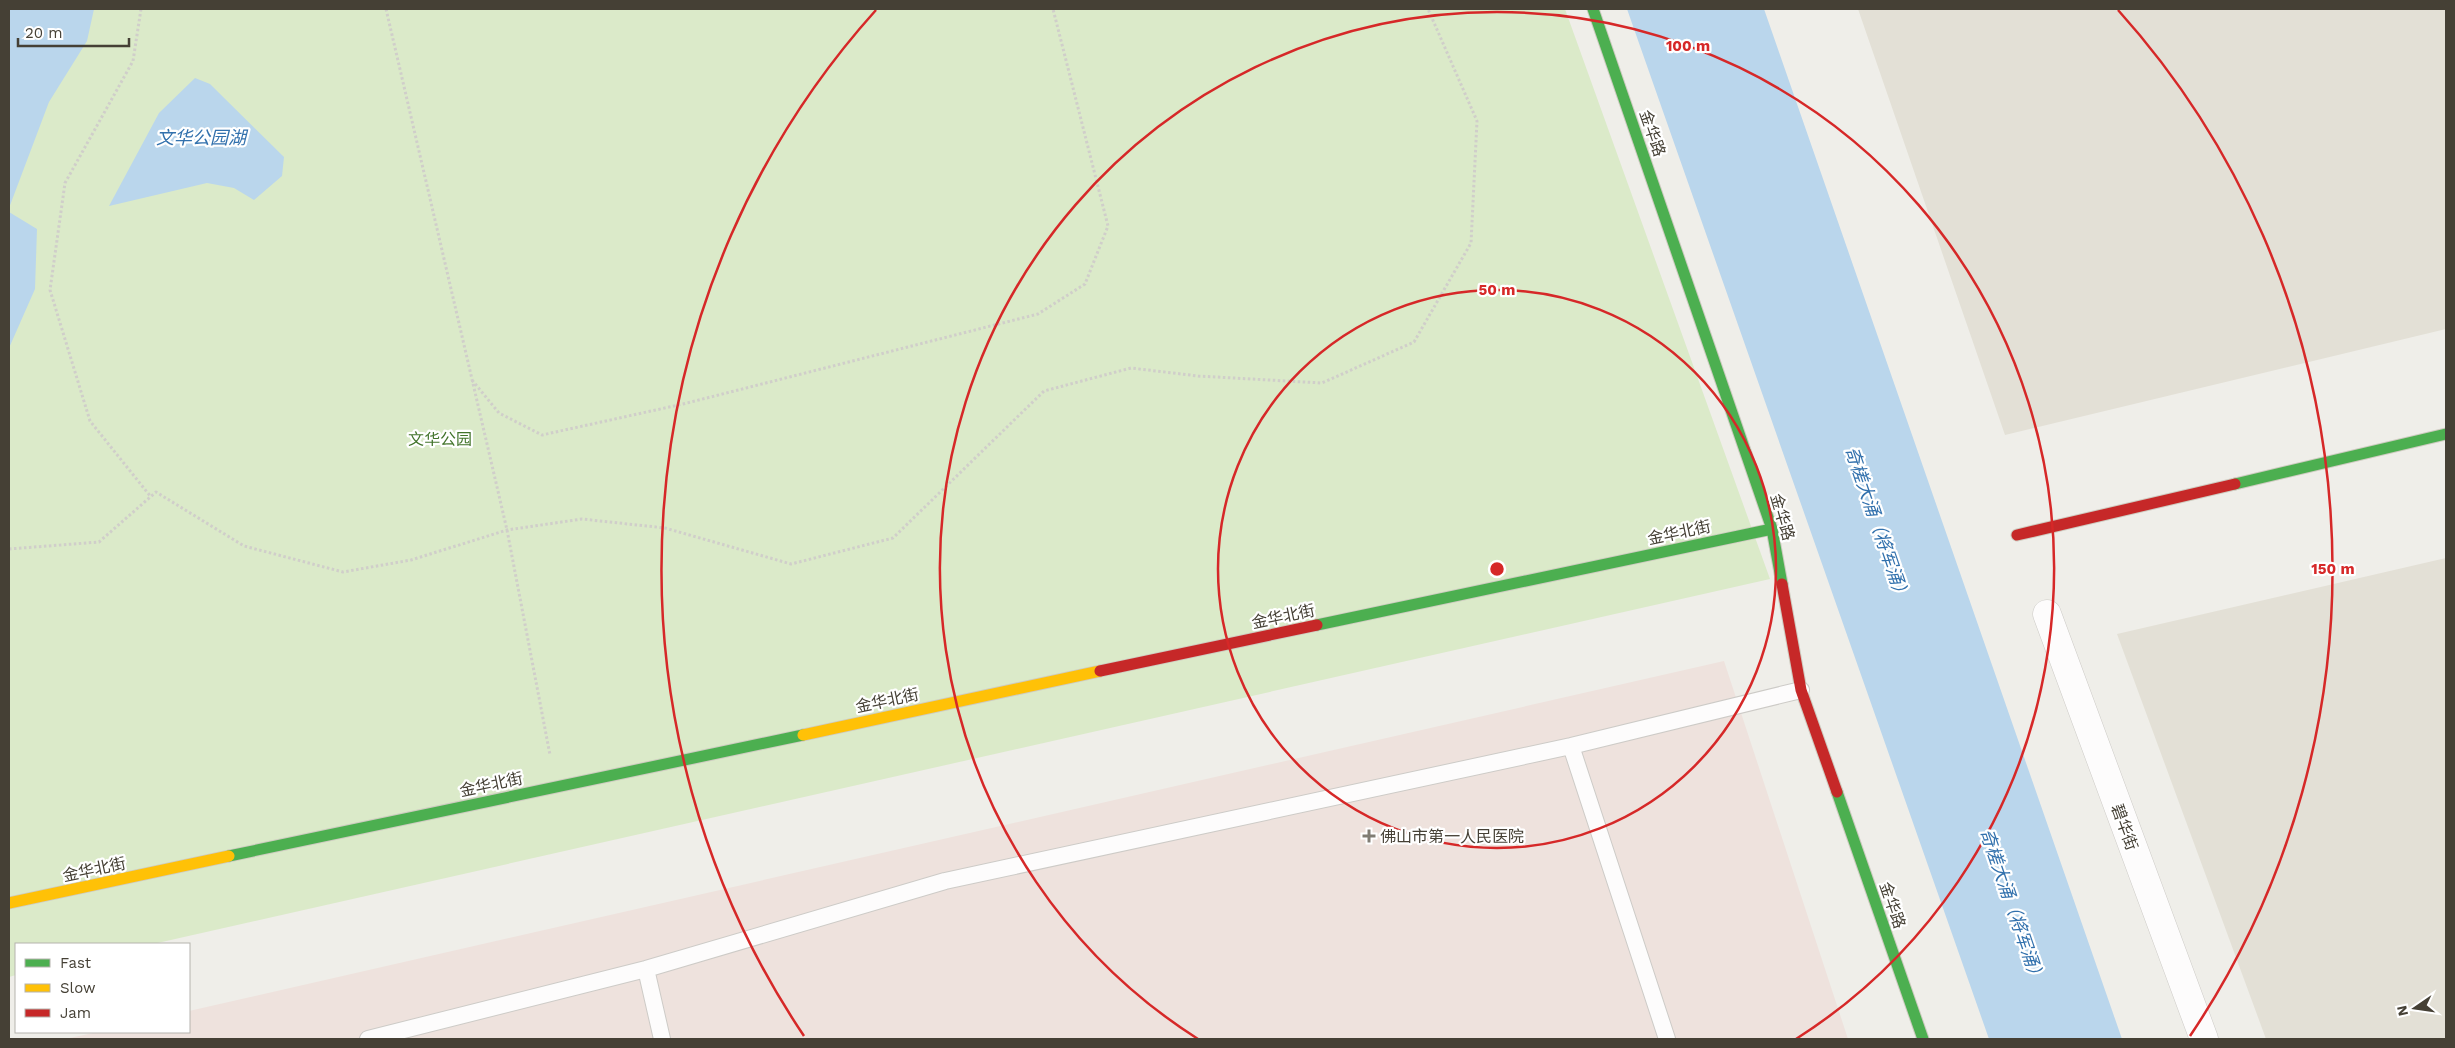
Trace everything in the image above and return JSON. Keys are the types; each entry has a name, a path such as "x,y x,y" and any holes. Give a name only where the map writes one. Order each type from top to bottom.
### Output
{"street":[{"name":"金华路","path":"1593,9 1772,529 1801,690 1923,1039"},
{"path":"2017,535 2446,434"},
{"name":"金华北街","path":"9,903 1772,529"},
{"name":"碧华街","path":"2046,614 2204,1039"}],"lane":[{"path":"368,1039 646,968 945,881 1571,746 1801,690"},
{"path":"1571,746 1667,1039"},
{"path":"646,968 662,1039"}],"path":[{"path":"141,9 133,61 65,183 50,290 90,421 151,497"},
{"path":"386,9 507,530 556,787"},
{"path":"472,380 499,413 542,435 683,404 1038,314 1085,284 1108,226 1052,9"},
{"path":"9,550 99,542 156,492 244,546 343,572 411,560 507,530 582,519 665,528 791,564 893,538 1044,391 1131,368 1198,376 1322,383 1414,342 1471,243 1477,121 1428,9"}],"shaded area":[{"path":"1858,9 2446,9 2446,329 2005,435"},
{"path":"2446,558 2446,1039 2266,1039 2117,634"},
{"name":"佛山市第一人民医院","path":"1724,661 1848,1039 65,1039 93,1033 190,1033 190,1011"}],"green space":[{"name":"文华公园","path":"9,9 1565,9 1770,579 157,943 15,943 15,975 9,977"}],"water":[{"path":"9,9 94,9 87,41 49,102 9,208"},
{"name":"奇槎大涌（将军涌）","path":"1627,9 1764,9 2122,1039 1989,1039"},
{"name":"文华公园湖","path":"195,78 210,84 284,157 282,176 254,200 234,188 207,183 109,206 159,113"},
{"path":"9,212 37,229 35,289 9,348"}],"traffic: fast":[{"path":"1593,9 1772,529 1782,584"},
{"path":"2235,484 2446,434"},
{"path":"1317,625 1772,529"},
{"path":"229,856 803,735"},
{"path":"1837,792 1923,1039"}],"traffic: slow":[{"path":"803,735 1100,671"},
{"path":"9,903 229,856"}],"traffic: jam":[{"path":"2017,535 2235,484"},
{"path":"1782,584 1801,690 1837,792"},
{"path":"1100,671 1317,625"}],"place":[{"name":"佛山市第一人民医院","path":"1369,836"}]}
